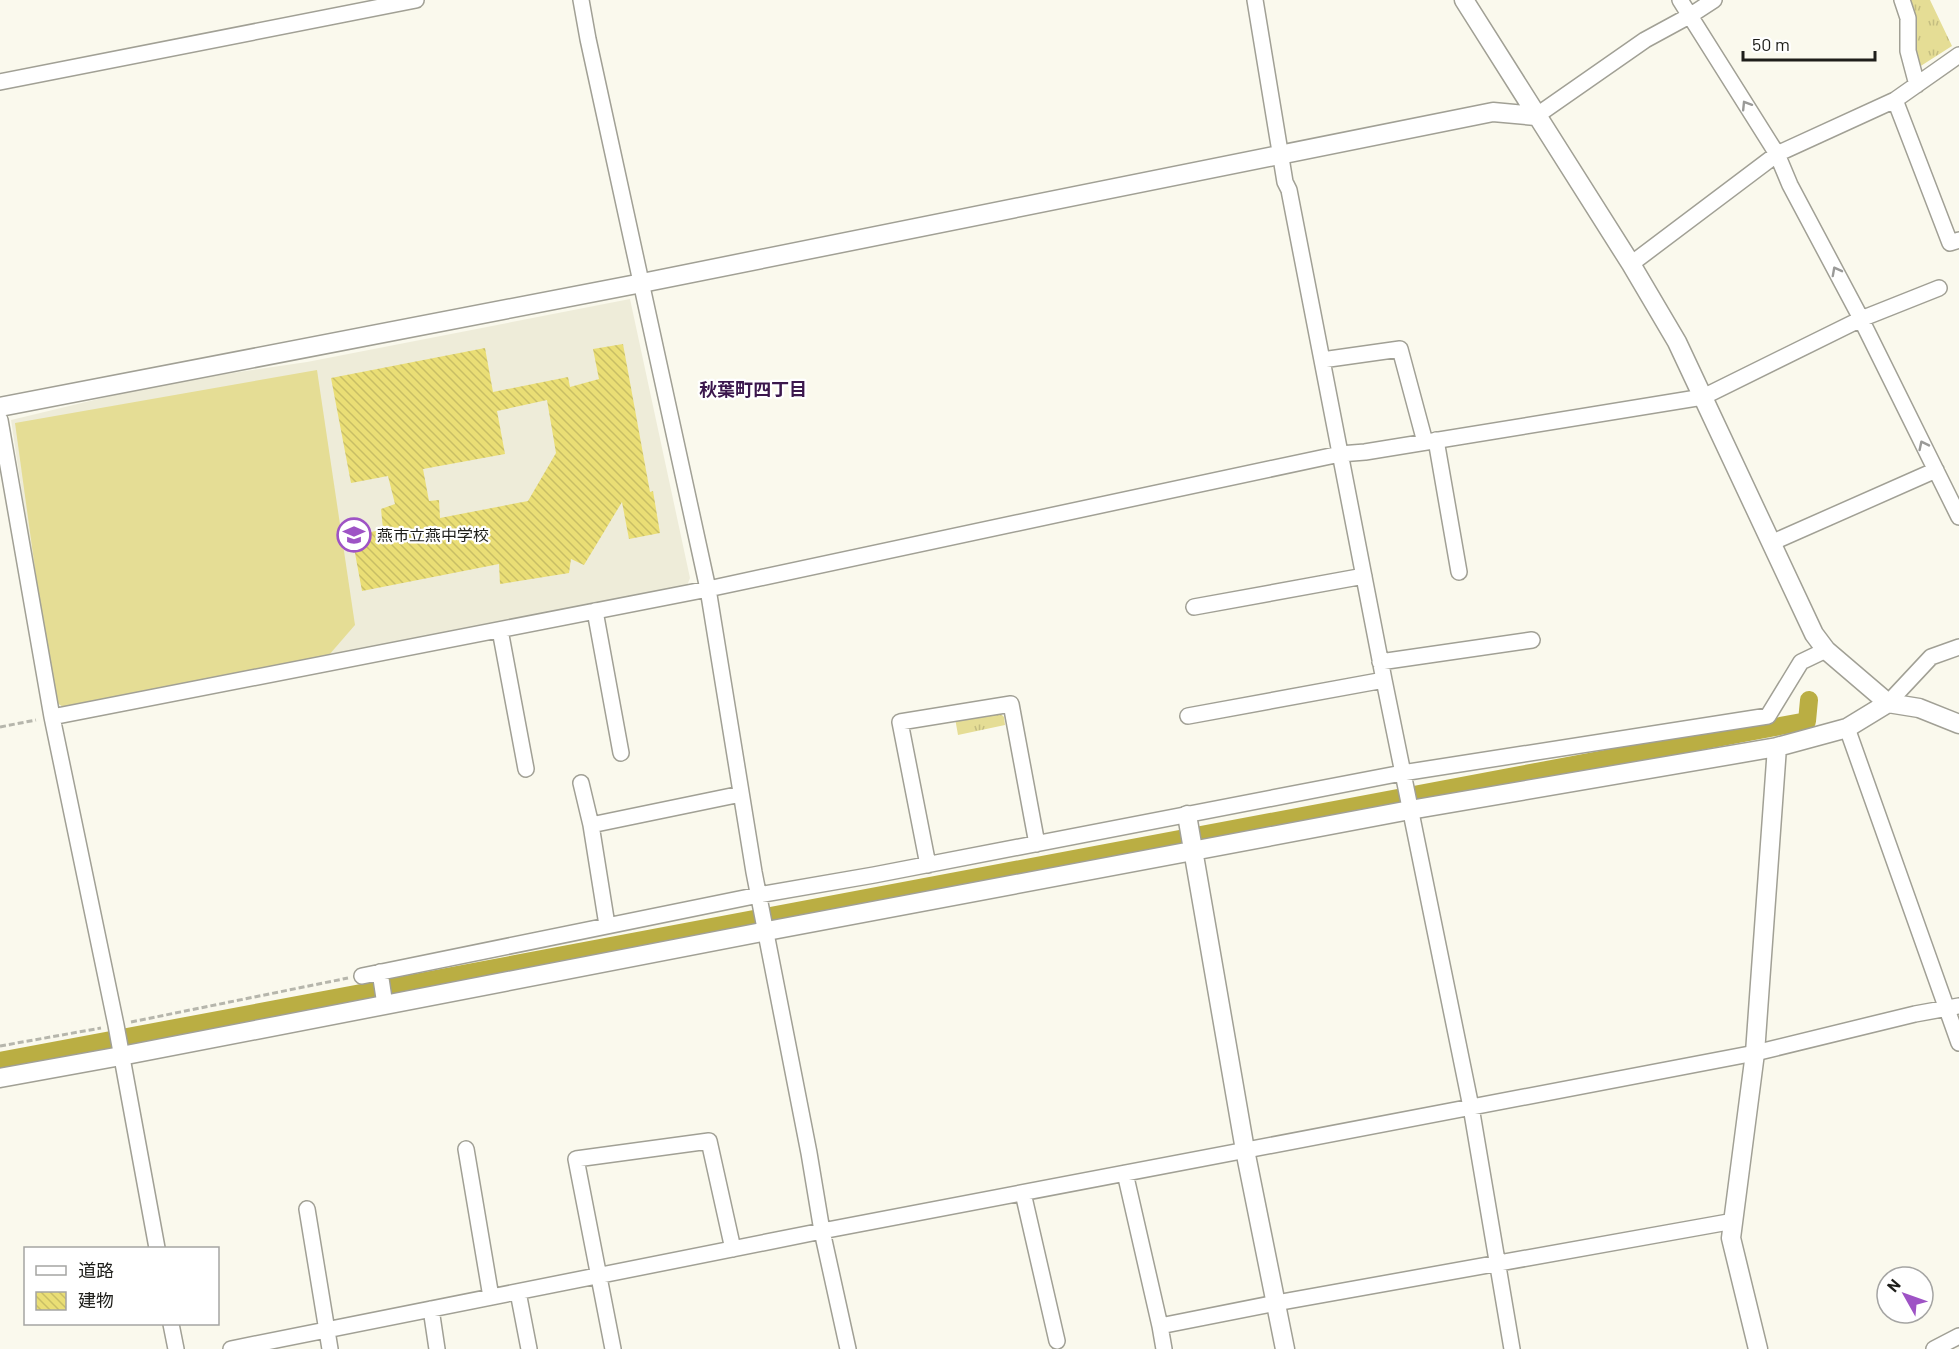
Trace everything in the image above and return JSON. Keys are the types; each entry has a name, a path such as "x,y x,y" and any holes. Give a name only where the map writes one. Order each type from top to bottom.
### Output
{"street":[{"path":"0,82 416,0"},
{"path":"581,0 708,589 763,914 822,1231 848,1349"},
{"path":"1255,0 1285,182 1289,190 1380,662 1471,1107 1512,1349"},
{"path":"1464,0 1631,264 1677,342 1814,634 1826,650 1888,703 1919,708 1959,724"},
{"path":"1680,0 1777,154 1790,185 1861,319 1959,516"},
{"path":"0,407 642,283 1493,112 1536,116 1645,40 1714,0"},
{"path":"1902,0 1908,18 1908,51 1917,85"},
{"path":"1631,264 1777,154 1895,99 1959,55"},
{"path":"1895,99 1950,243 1959,240"},
{"path":"52,717 708,589 1340,454 1703,398 1861,319 1939,288"},
{"path":"1322,360 1400,349 1430,441 1459,572"},
{"path":"0,420 52,717 119,1039 157,1247"},
{"path":"1771,543 1936,471"},
{"path":"1194,607 1364,576"},
{"path":"595,611 621,753"},
{"path":"500,630 525,769"},
{"path":"1380,662 1532,640"},
{"path":"362,976 383,988 607,925 763,914 928,865 1037,844 1190,834 1407,793 1777,747 1847,728 1888,703 1931,657 1959,647"},
{"path":"0,1078 119,1039 763,914 1407,793 1768,716 1802,662 1826,650"},
{"path":"1188,716 1384,680"},
{"path":"928,865 900,722 1011,704 1037,844"},
{"path":"1847,728 1953,1008 1959,1043"},
{"path":"1758,1349 1731,1238 1755,1053 1777,747"},
{"path":"581,783 591,825 607,925"},
{"path":"591,825 741,794"},
{"path":"1190,834 1245,1150 1286,1349"},
{"path":"236,1348 822,1231 1755,1053 1915,1014 1953,1008"},
{"path":"613,1349 576,1159 709,1141 733,1249"},
{"path":"466,1149 491,1297"},
{"path":"1125,1173 1164,1349"},
{"path":"1023,1193 1057,1341"},
{"path":"307,1209 330,1349"},
{"path":"1160,1326 1734,1221"},
{"path":"518,1292 529,1349"},
{"path":"430,1309 437,1349"},
{"path":"171,1325 176,1349"},
{"path":"1934,1349 1959,1336"}],"path":[{"path":"0,727 52,717"},
{"path":"0,1046 119,1039 362,976"}],"shaded area":[{"name":"燕市立燕中学校","path":"630,299 690,578 686,588 63,707 53,700 11,420 165,383 307,362"}],"green space":[{"path":"1910,0 1930,0 1952,46 1916,69 1913,35 1915,17"},
{"path":"317,370 355,625 329,655 63,707 53,700 15,423"},
{"path":"996,709 1004,717 1005,725 958,735 955,718"}],"building":[{"path":"623,344 650,492 653,491 660,533 629,539 622,502 584,565 571,559 569,573 500,584 499,564 362,591 352,537 383,529 381,509 395,504 388,476 351,483 331,378 485,348 493,392 568,377 570,387 599,379 593,349","holes":["547,400 556,453 528,501 440,518 439,500 429,501 423,469 505,454 497,411"]}],"waterway":[{"path":"0,1061 1807,721 1809,700"}],"place":[{"name":"燕市立燕中学校","path":"354,535"}],"district":[{"name":"秋葉町四丁目","path":"753,390"}]}
